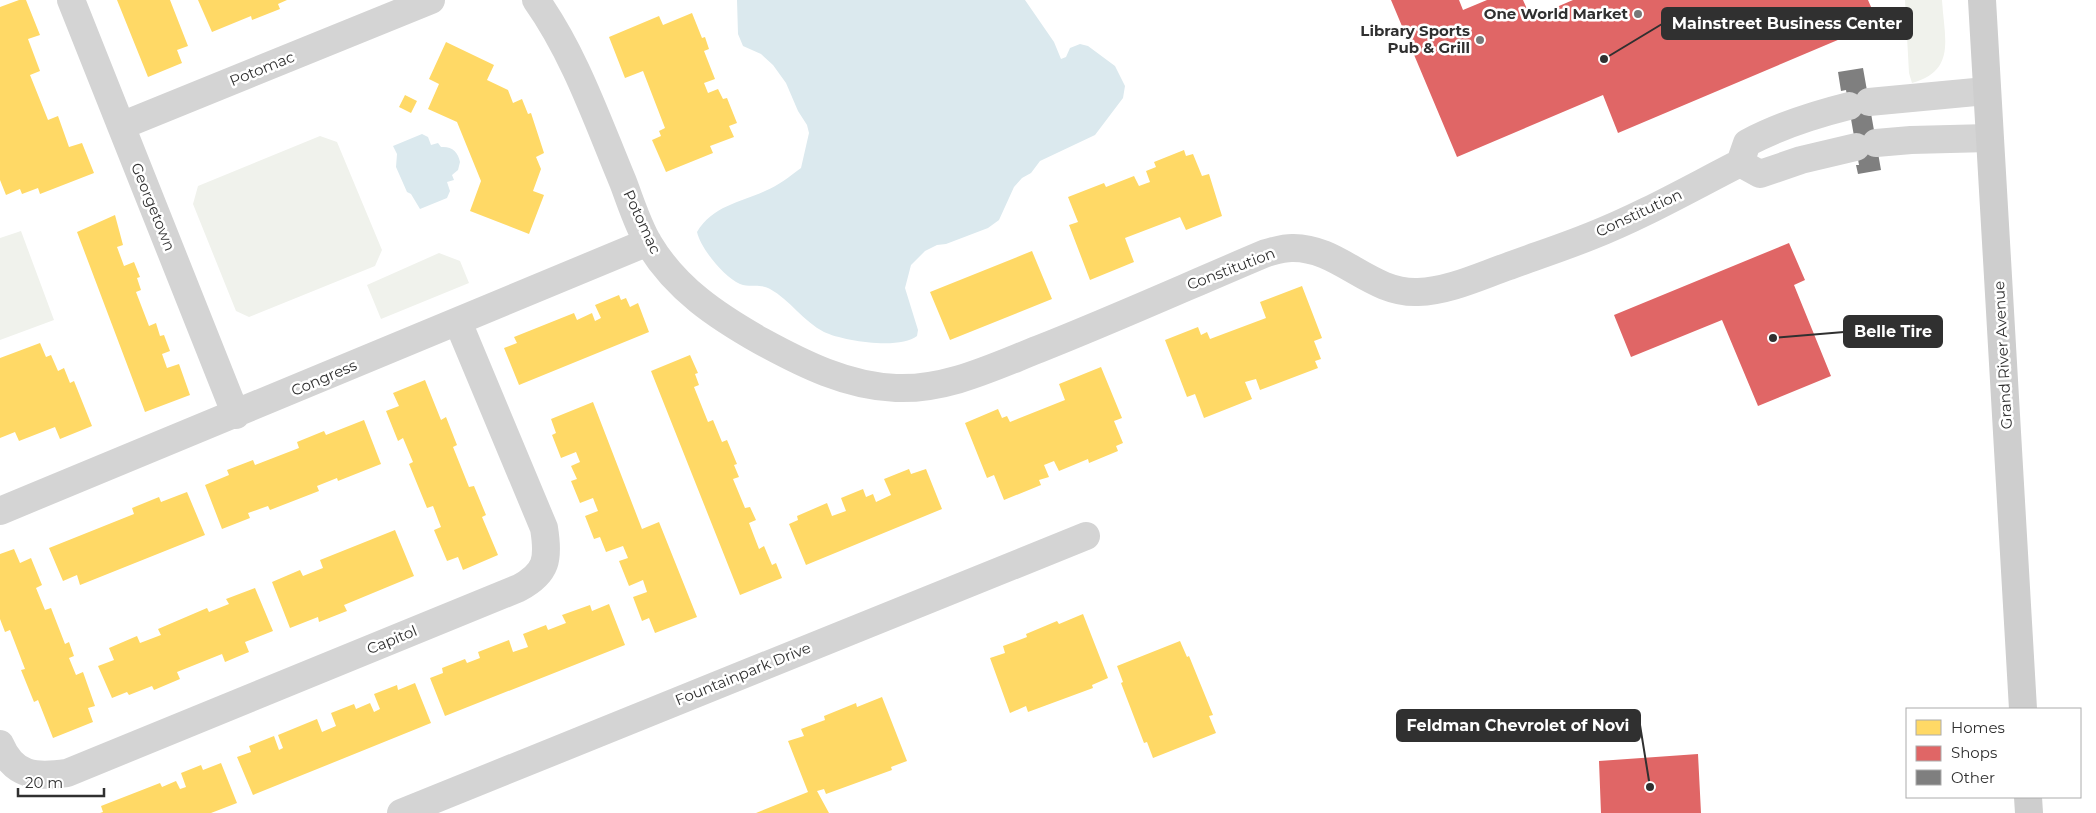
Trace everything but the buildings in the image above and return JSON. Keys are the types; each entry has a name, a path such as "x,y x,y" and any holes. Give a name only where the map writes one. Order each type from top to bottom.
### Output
{"main road":[{"name":"Grand River Avenue","path":"1982,0 2023,708"},
{"path":"2028,798 2029,813"}],"street":[{"name":"Georgetown","path":"71,0 236,415"},
{"name":"Potomac","path":"121,126 431,0"},
{"name":"Potomac","path":"536,0 552,24 572,62 648,242 679,284 706,308 784,354 825,373 864,384 916,388"},
{"path":"1986,91 1859,104 1818,114 1769,131 1747,143 1740,163 1760,174 1801,160 1866,145 1911,140 1989,138"},
{"name":"Constitution","path":"916,388 960,380 1082,332 1266,253 1290,248 1326,254 1372,281 1396,290 1418,292 1440,289 1592,236 1740,163"},
{"name":"Congress","path":"0,511 236,415 648,242"},
{"name":"Capitol","path":"0,744 4,754 27,774 42,777 67,773 519,588 536,579 544,563 547,548 544,528 458,322"},
{"name":"Fountainpark Drive","path":"401,813 1086,536"}],"shaded area":[{"path":"737,0 1025,0 1054,42 1061,59 1066,57 1070,48 1080,44 1088,46 1115,66 1125,86 1123,98 1095,135 1040,161 1031,173 1022,178 1014,187 999,220 988,228 946,244 937,245 925,251 911,265 905,288 918,330 917,336 898,343 871,343 844,338 817,328 770,289 762,286 740,284 734,280 720,269 699,239 697,232 711,216 728,206 770,189 801,168 809,133 807,125 798,111 786,83 773,65 761,54 743,46 738,34"},
{"path":"1905,0 1942,0 1945,51 1942,61 1936,70 1926,78 1912,83 1909,73"},
{"path":"422,134 428,137 431,145 438,143 441,147 454,150 460,162 458,170 452,175 454,180 447,182 450,191 447,198 420,209 411,194 407,192 396,167 397,154 393,146"},
{"path":"320,136 337,142 382,250 375,266 249,317 236,311 193,204 198,186"},
{"path":"21,231 54,320 0,340 0,238"},
{"path":"439,253 460,261 469,283 381,319 367,285"}],"place":[{"name":"One World Market","path":"1638,14"},
{"name":"Library Sports Pub & Grill","path":"1480,40"},
{"name":"Mainstreet Business Center","path":"1604,59"},
{"name":"Belle Tire","path":"1773,338"},
{"name":"Feldman Chevrolet of Novi","path":"1650,787"}]}
